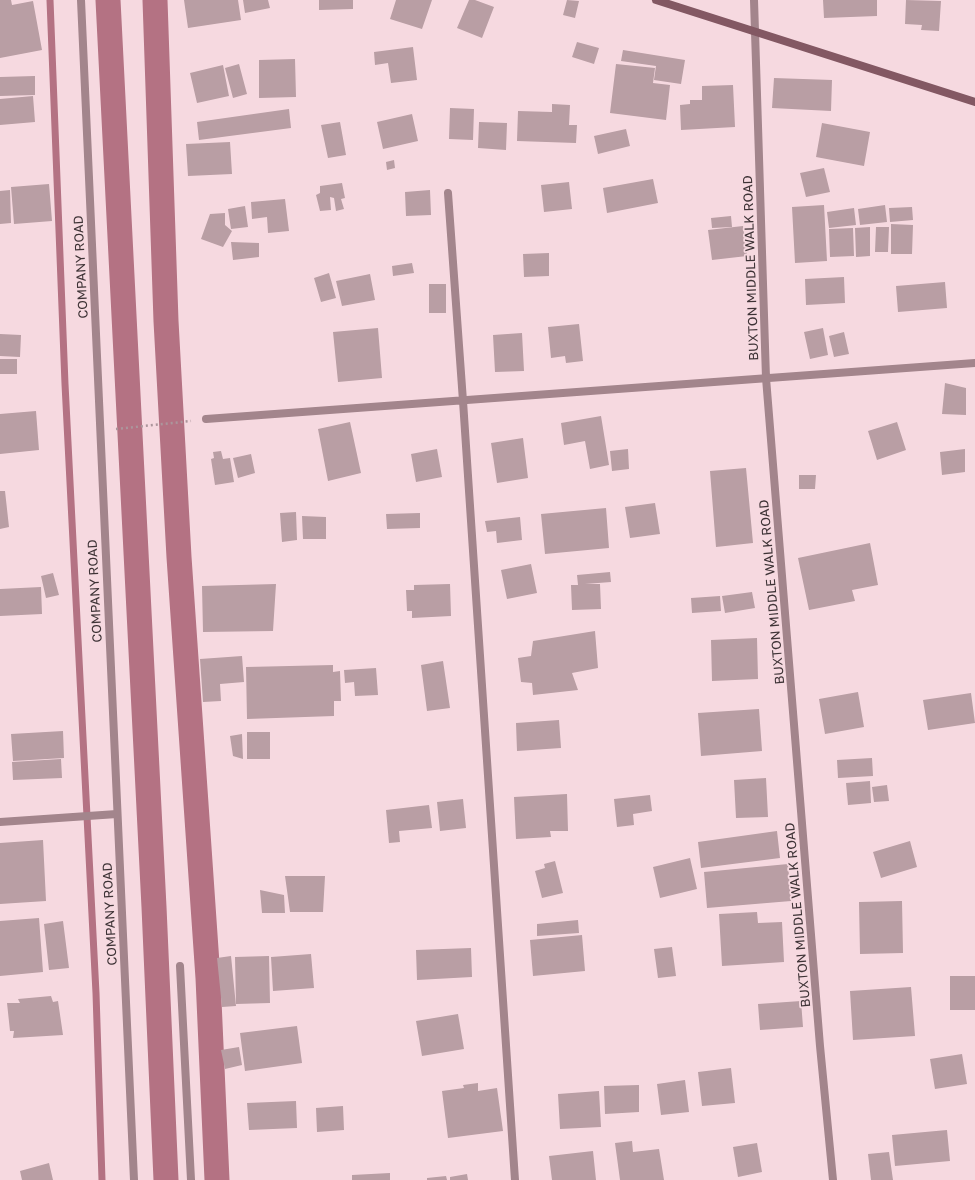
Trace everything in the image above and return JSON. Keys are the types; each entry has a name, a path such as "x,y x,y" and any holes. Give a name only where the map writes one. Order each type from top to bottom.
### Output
{"main road":[{"path":"656,0 975,102"}],"street":[{"name":"COMPANY ROAD","path":"81,0 134,1180"},
{"name":"BUXTON MIDDLE WALK ROAD","path":"754,0 766,378 820,1046 833,1180"},
{"path":"448,193 515,1180"},
{"path":"206,419 975,363"},
{"path":"0,822 117,814"},
{"path":"180,966 191,1180"}],"path":[{"path":"123,428 206,419"}],"building":[{"path":"0,0 11,0 12,5 33,1 42,50 0,58"},
{"path":"184,0 238,0 241,20 188,28"},
{"path":"243,0 268,0 270,8 245,13"},
{"path":"319,0 353,0 353,9 319,10"},
{"path":"396,0 432,0 422,29 390,19"},
{"path":"469,0 475,0 494,7 482,38 457,28"},
{"path":"567,0 579,1 575,18 563,15"},
{"path":"823,0 877,0 877,16 824,18"},
{"path":"906,0 941,1 939,31 921,30 922,25 905,24"},
{"path":"577,42 599,48 594,64 572,57"},
{"path":"413,47 417,80 391,83 388,63 375,65 374,52"},
{"path":"623,50 685,60 681,84 654,80 656,66 621,61"},
{"path":"295,59 296,97 259,98 259,60"},
{"path":"239,64 247,94 233,98 225,68"},
{"path":"616,64 655,68 653,83 670,85 666,120 610,113"},
{"path":"223,65 229,96 197,103 190,73"},
{"path":"35,76 35,95 0,96 0,77"},
{"path":"774,78 832,80 831,111 772,108"},
{"path":"733,85 735,127 681,130 680,105 690,104 690,100 702,100 702,86"},
{"path":"33,96 35,122 0,125 0,99"},
{"path":"552,104 570,105 569,125 577,125 576,143 517,141 518,111 552,112"},
{"path":"450,108 474,109 473,140 449,139"},
{"path":"289,109 291,128 199,140 197,122"},
{"path":"412,114 418,141 383,149 377,122"},
{"path":"340,122 346,155 328,158 321,125"},
{"path":"479,122 507,123 506,150 478,148"},
{"path":"822,123 870,132 864,166 816,157"},
{"path":"626,129 630,146 598,154 594,136"},
{"path":"230,142 232,174 188,176 186,144"},
{"path":"394,160 395,168 387,170 386,162"},
{"path":"824,168 830,192 806,197 800,173"},
{"path":"653,179 658,203 607,213 603,188"},
{"path":"569,182 572,209 544,212 541,185"},
{"path":"342,183 345,198 341,199 344,209 336,211 334,198 330,197 331,210 320,211 316,195 320,193 320,186"},
{"path":"49,184 52,221 14,224 11,187"},
{"path":"10,190 11,223 0,224 0,191"},
{"path":"430,190 431,215 406,216 405,192"},
{"path":"285,199 289,231 268,233 267,217 252,219 251,202"},
{"path":"824,205 827,261 795,263 792,207"},
{"path":"885,205 887,222 860,225 858,209"},
{"path":"245,206 248,227 231,229 228,209"},
{"path":"912,207 913,220 890,222 889,208"},
{"path":"854,208 856,225 829,228 827,212"},
{"path":"225,213 225,225 232,231 223,247 201,239 210,214"},
{"path":"731,216 732,227 712,228 711,218"},
{"path":"891,224 913,225 912,254 891,254"},
{"path":"743,226 747,256 712,260 708,230"},
{"path":"870,227 870,256 856,257 855,228"},
{"path":"876,227 889,227 888,252 875,252"},
{"path":"853,228 854,256 830,257 829,229"},
{"path":"231,242 259,243 259,257 233,260"},
{"path":"549,253 549,276 524,277 523,254"},
{"path":"412,263 414,273 393,276 392,266"},
{"path":"329,273 336,298 321,302 314,278"},
{"path":"370,274 375,300 342,306 336,281"},
{"path":"844,277 845,303 806,305 805,279"},
{"path":"945,282 947,308 898,312 896,286"},
{"path":"429,284 446,284 446,313 429,313"},
{"path":"579,324 583,361 566,363 565,356 551,358 548,327"},
{"path":"378,328 382,378 338,382 333,332"},
{"path":"823,328 828,355 810,359 804,332"},
{"path":"844,332 849,354 834,357 829,336"},
{"path":"522,333 524,371 495,372 493,335"},
{"path":"0,334 21,335 20,357 0,356"},
{"path":"0,359 17,359 17,374 0,374"},
{"path":"945,383 966,388 966,415 942,414"},
{"path":"36,411 39,450 0,454 0,414"},
{"path":"601,416 609,465 590,469 585,441 564,445 561,423"},
{"path":"350,422 361,473 328,481 318,429"},
{"path":"897,422 906,450 877,460 868,431"},
{"path":"523,438 528,478 497,483 491,443"},
{"path":"437,449 442,477 416,482 411,454"},
{"path":"628,449 629,469 612,471 610,451"},
{"path":"965,449 965,472 942,475 940,452"},
{"path":"221,451 223,459 230,458 234,482 215,485 211,459 214,458 213,452"},
{"path":"251,454 255,473 238,478 233,458"},
{"path":"746,468 753,543 716,547 710,471"},
{"path":"799,475 816,475 815,489 799,489"},
{"path":"0,491 5,491 9,527 0,529"},
{"path":"655,503 660,534 630,538 625,507"},
{"path":"606,508 609,548 545,554 541,514"},
{"path":"296,512 297,540 282,542 280,513"},
{"path":"420,513 420,528 387,529 386,514"},
{"path":"302,516 326,517 326,539 303,539"},
{"path":"520,517 522,540 497,543 496,531 487,532 485,521"},
{"path":"870,543 878,585 852,590 855,601 809,610 798,558"},
{"path":"531,564 537,593 507,599 501,570"},
{"path":"610,572 611,582 585,584 600,584 601,609 572,610 571,585 578,585 577,575"},
{"path":"53,573 59,595 46,598 41,576"},
{"path":"276,584 273,631 203,632 202,586"},
{"path":"450,584 451,616 412,618 412,611 407,611 406,590 414,590 414,585"},
{"path":"41,587 42,614 0,616 0,589"},
{"path":"752,592 755,608 725,613 722,596"},
{"path":"720,596 721,611 692,613 691,598"},
{"path":"595,631 598,668 572,673 578,690 533,695 532,683 521,682 518,658 531,656 533,641"},
{"path":"757,638 758,679 712,681 711,640"},
{"path":"242,656 244,682 220,684 221,701 203,702 200,659"},
{"path":"443,661 450,708 427,711 421,665"},
{"path":"333,665 333,672 340,671 341,701 334,701 334,716 247,719 246,667"},
{"path":"376,668 378,695 355,696 354,682 345,683 344,670"},
{"path":"858,692 864,727 825,734 819,699"},
{"path":"971,693 975,723 928,730 923,700"},
{"path":"759,709 762,751 701,756 698,713"},
{"path":"559,720 561,748 517,751 516,723"},
{"path":"63,731 64,758 13,761 11,734"},
{"path":"247,732 270,732 270,759 247,759"},
{"path":"242,734 243,759 233,756 230,736"},
{"path":"872,758 873,776 838,778 837,760"},
{"path":"61,759 62,778 13,780 12,762"},
{"path":"766,778 768,817 736,818 734,780"},
{"path":"870,781 871,803 848,805 846,783"},
{"path":"887,785 889,801 874,802 872,787"},
{"path":"567,794 568,831 550,831 551,837 516,839 514,797"},
{"path":"650,795 652,811 633,814 634,825 617,827 614,799"},
{"path":"463,799 466,828 440,831 437,802"},
{"path":"429,805 432,828 399,831 400,842 389,843 386,810"},
{"path":"777,831 780,858 701,868 698,842"},
{"path":"43,840 46,901 0,904 0,843"},
{"path":"910,841 917,867 881,878 873,852"},
{"path":"690,858 697,889 660,898 653,867"},
{"path":"555,861 563,893 542,898 535,871 545,868 544,864"},
{"path":"788,864 791,901 707,908 704,872"},
{"path":"285,876 325,876 323,912 290,912"},
{"path":"260,890 284,895 285,913 262,913"},
{"path":"902,901 903,953 860,954 859,902"},
{"path":"757,912 758,923 782,922 784,962 722,966 719,914"},
{"path":"39,918 43,972 0,976 0,921"},
{"path":"578,920 579,933 537,936 537,924"},
{"path":"63,921 69,968 49,970 44,924"},
{"path":"582,935 585,971 533,976 530,940"},
{"path":"672,947 676,976 658,978 654,949"},
{"path":"471,948 472,977 417,980 416,950"},
{"path":"311,954 314,988 273,991 271,957"},
{"path":"231,956 236,1006 222,1007 217,958"},
{"path":"269,956 270,1003 236,1004 235,957"},
{"path":"950,976 975,976 975,1010 950,1010"},
{"path":"911,987 915,1036 853,1040 850,991"},
{"path":"51,996 53,1002 58,1001 63,1035 13,1038 14,1031 10,1031 7,1003 20,1003 18,999"},
{"path":"801,1001 803,1027 760,1030 758,1004"},
{"path":"458,1014 464,1049 422,1056 416,1021"},
{"path":"297,1026 302,1063 245,1071 240,1033"},
{"path":"239,1047 242,1065 225,1069 221,1050"},
{"path":"962,1054 967,1084 935,1089 930,1059"},
{"path":"731,1068 735,1103 702,1106 698,1072"},
{"path":"685,1080 689,1112 661,1115 657,1084"},
{"path":"478,1083 478,1091 497,1088 503,1131 448,1138 442,1091 464,1088 463,1085"},
{"path":"639,1085 639,1112 605,1114 604,1086"},
{"path":"599,1091 601,1127 560,1129 558,1094"},
{"path":"296,1101 297,1128 249,1130 247,1103"},
{"path":"343,1106 344,1130 317,1132 316,1108"},
{"path":"947,1130 950,1161 895,1166 892,1135"},
{"path":"632,1141 633,1152 659,1149 664,1180 620,1180 615,1143"},
{"path":"757,1143 762,1172 738,1177 733,1147"},
{"path":"593,1151 596,1180 552,1180 549,1156"},
{"path":"889,1152 893,1180 871,1180 868,1154"},
{"path":"49,1163 53,1180 22,1180 20,1171"},
{"path":"390,1173 390,1180 352,1180 352,1175"},
{"path":"467,1174 468,1180 450,1180 450,1177"},
{"path":"446,1176 447,1180 427,1180 427,1178"}],"waterway":[{"path":"50,0 65,384 96,993 102,1180"},
{"path":"108,0 154,907 166,1180"},
{"path":"155,0 166,321 179,557 208,978 217,1180"}]}
